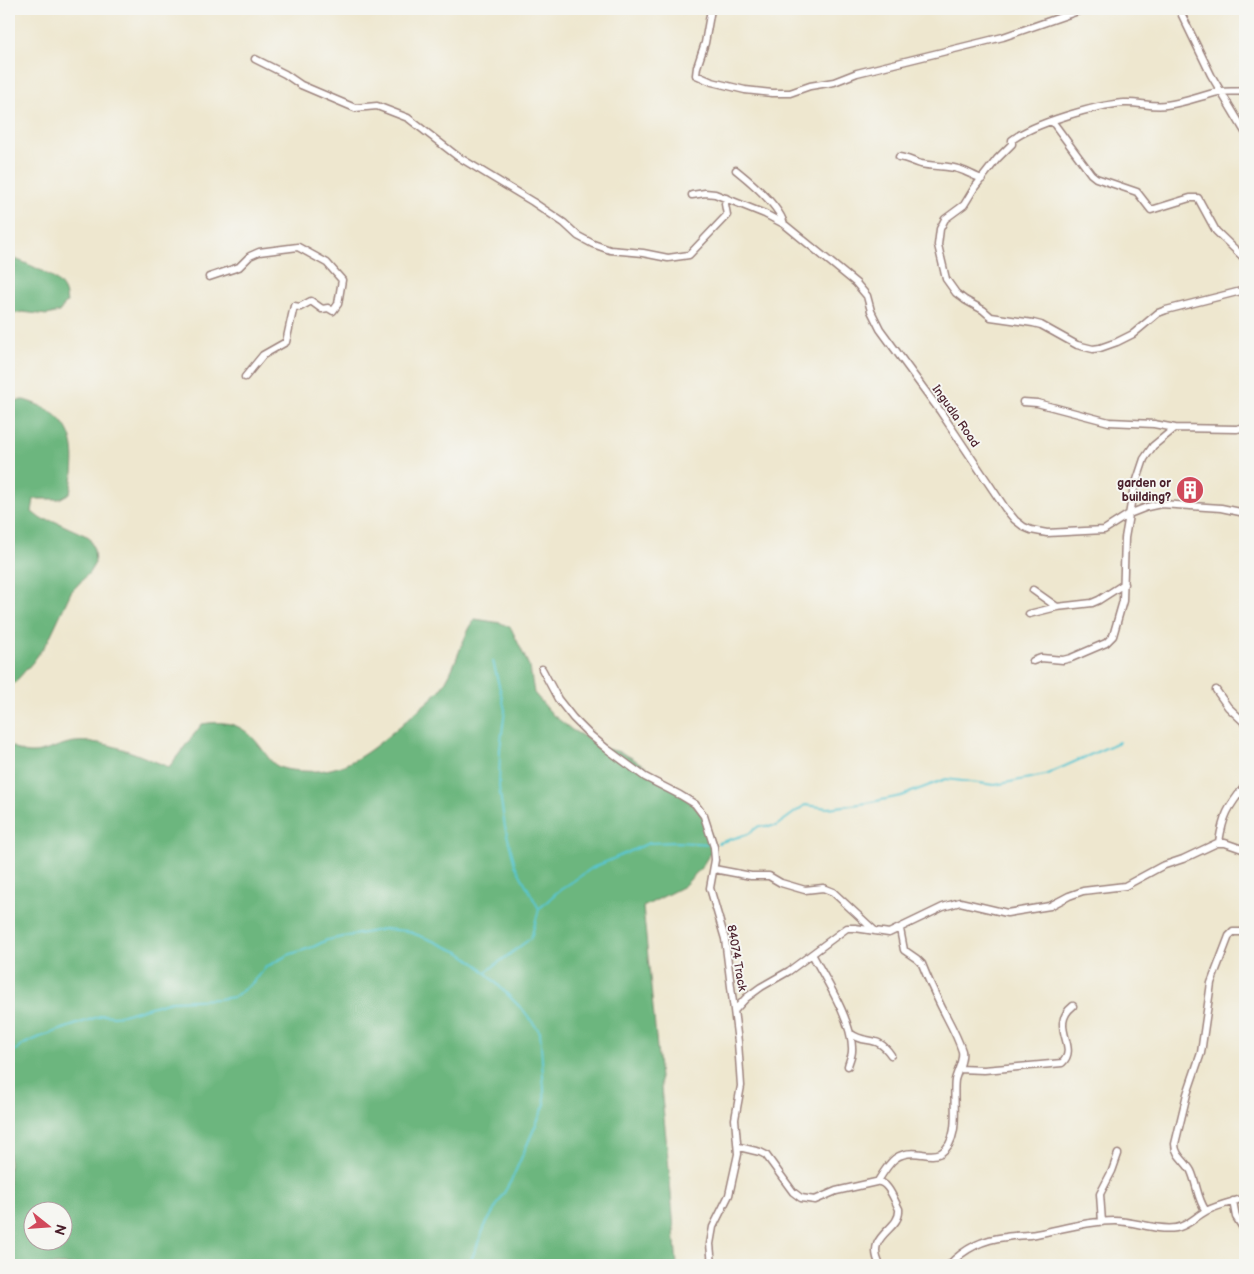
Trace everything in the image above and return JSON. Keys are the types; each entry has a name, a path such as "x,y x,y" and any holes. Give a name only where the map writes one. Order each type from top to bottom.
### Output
{"street":[{"path":"711,9 706,43 696,75 729,86 772,93 790,93 810,86 834,82 857,73 1003,37 1084,9"},
{"path":"1179,9 1221,92 1245,132"},
{"path":"255,59 285,74 301,85 355,108 377,106 408,118 457,156 533,202 564,223 578,236 610,250 643,253 668,258 689,255 727,215 726,198"},
{"path":"1245,91 1221,92 1166,105 1110,104 1039,125 1012,140 1012,144 997,159 964,205 945,218 940,229 938,245 946,279 952,288 965,300 991,317 1041,325 1077,345 1097,349 1132,334 1158,313 1245,290"},
{"path":"1052,122 1091,174 1096,178 1137,192 1151,210 1190,198 1198,198 1216,231 1245,260"},
{"path":"899,157 908,158 919,164 966,171 982,179"},
{"path":"736,170 750,181 778,211 784,224"},
{"name":"Ingudla Road","path":"692,195 708,193 726,198 784,224 862,288 880,329 940,411 1005,508 1015,520 1031,530 1063,533 1104,530 1129,514 1162,504 1212,507 1245,514"},
{"path":"209,277 239,267 250,256 259,252 298,247 327,263 342,280 338,304 333,311 328,308 322,309 311,301 300,307 294,306 286,342 264,355 245,378"},
{"path":"1023,402 1038,403 1109,422 1154,424 1175,428 1237,429 1245,427"},
{"path":"1032,661 1041,658 1063,660 1071,658 1106,643 1113,636 1123,601 1125,545 1133,492 1144,459 1153,446 1175,428"},
{"path":"1029,614 1057,606 1087,604 1096,601 1124,584"},
{"path":"1033,590 1057,606"},
{"name":"84074 Track","path":"542,669 558,699 589,734 645,777 695,804 704,816 714,847 716,860 710,888 725,940 735,1010 741,1086 735,1120 739,1147 732,1184 713,1228 710,1244 712,1265"},
{"path":"1216,690 1228,707 1245,723"},
{"path":"1219,842 1228,808 1245,786"},
{"path":"735,1010 761,986 789,971 847,928 888,933 952,903 968,903 1007,913 1050,906 1083,891 1125,886 1162,866 1219,842 1245,850"},
{"path":"714,869 751,876 769,876 781,883 802,889 827,888 876,932"},
{"path":"878,1181 886,1167 896,1158 908,1153 934,1155 942,1152 948,1145 952,1137 956,1118 955,1086 962,1054 951,1024 920,962 904,950 900,928"},
{"path":"1206,1211 1200,1202 1191,1171 1176,1150 1175,1144 1187,1094 1201,1053 1211,983 1229,936 1233,932 1245,932"},
{"path":"812,954 838,1002 850,1033 852,1050 848,1066"},
{"path":"958,1069 984,1070 1062,1063 1068,1051 1063,1032 1063,1023 1066,1013 1073,1006"},
{"path":"850,1033 856,1037 882,1044 891,1055"},
{"path":"739,1147 766,1155 793,1192 806,1200 815,1200 836,1191 878,1181 886,1185 899,1211 898,1216 880,1237 876,1247 876,1258 880,1265"},
{"path":"1102,1222 1100,1194 1112,1171 1118,1154"},
{"path":"949,1265 974,1245 989,1240 1117,1221 1173,1228 1187,1224 1206,1211 1245,1198"},
{"path":"1232,1202 1236,1217 1245,1231"}],"green space":[{"path":"9,257 40,270 60,284 65,291 67,302 59,312 47,315 22,312 9,315"},
{"path":"24,400 41,406 54,414 63,424 70,434 74,461 70,493 59,499 34,499 32,512 41,519 54,521 89,537 94,550 95,563 89,573 71,592 48,641 33,662 9,689 9,401"},
{"path":"475,619 501,623 511,628 530,668 534,693 553,715 572,730 607,749 620,752 632,758 669,782 704,816 714,847 701,868 684,886 643,907 677,1265 9,1265 9,744 26,753 34,753 75,742 99,743 123,749 169,767 202,724 227,723 247,732 273,763 280,767 302,771 331,769 344,765 367,752 400,726 440,690 450,673 465,636"}],"waterway":[{"path":"493,661 505,710 500,749 499,787 505,827 515,865 539,909"},
{"path":"718,843 748,834 759,826 776,826 805,805 828,808 867,803 901,796 946,779 995,785 1045,775 1119,742"},
{"path":"486,972 531,938 539,909 556,893 592,868 649,843 712,844"},
{"path":"9,1055 24,1044 40,1037 103,1015 123,1015 171,1001 234,997 252,983 266,967 288,955 313,947 327,940 385,929 407,931 461,953 479,966 524,1011 540,1032 545,1104 512,1179 485,1226 469,1265"}],"place":[{"name":"garden or building?","path":"1190,490"}]}
